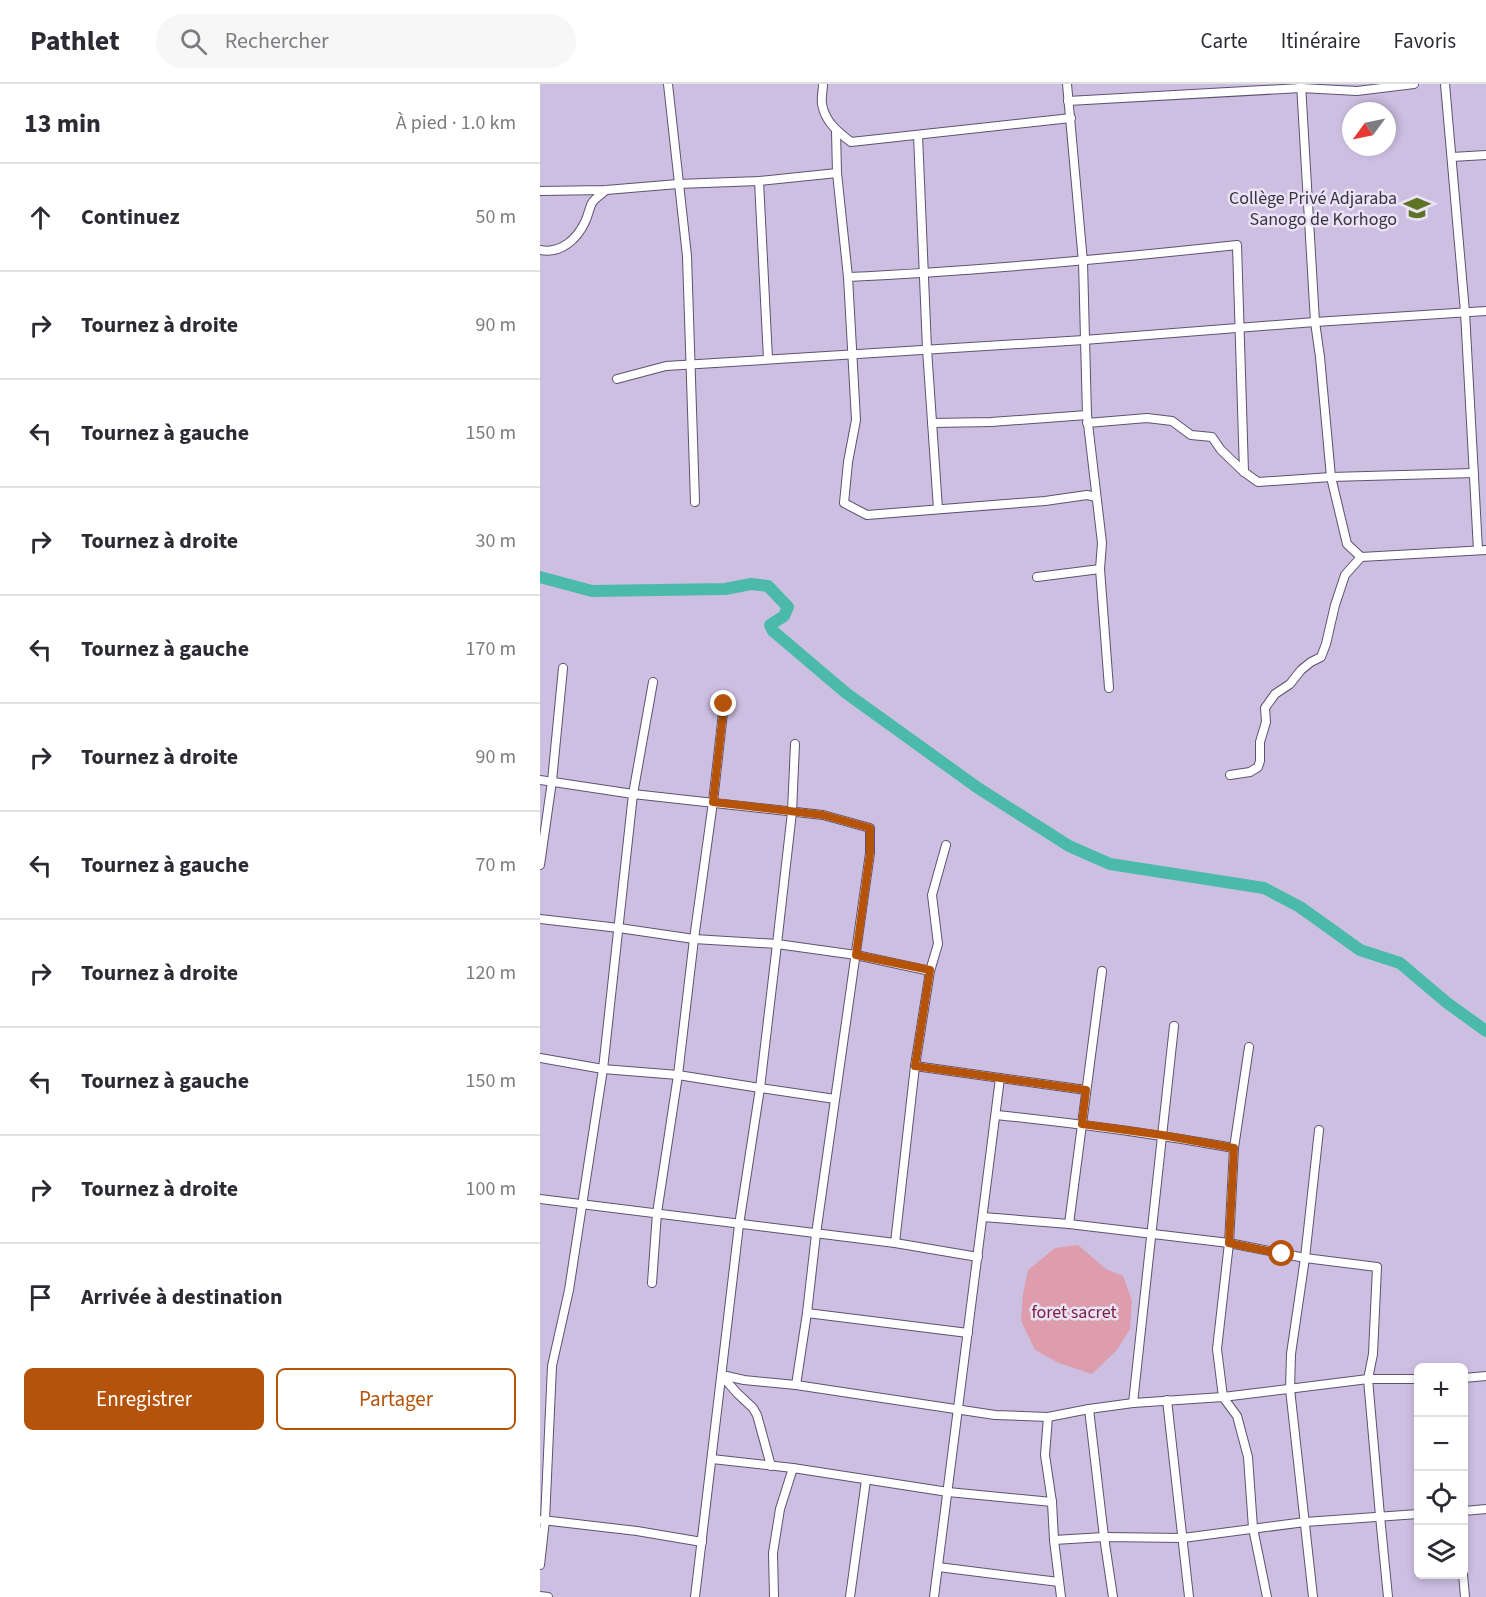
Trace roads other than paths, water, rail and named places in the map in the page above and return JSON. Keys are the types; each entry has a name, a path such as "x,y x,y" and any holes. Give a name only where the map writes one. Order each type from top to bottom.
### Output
{"street":[{"path":"668,84 687,256 695,502"},
{"path":"832,84 823,89 822,104 829,123 851,142 1071,118"},
{"path":"1067,84 1083,262 1087,419 1102,543 1100,569 1109,688"},
{"path":"1068,101 1301,86 1357,91 1414,84"},
{"path":"1230,775 1250,772 1257,767 1260,761 1260,742 1266,722 1265,708 1275,694 1290,684 1301,670 1321,657 1345,575 1361,557 1482,550 1474,473 1465,312 1446,84"},
{"path":"1301,86 1315,322 1331,477 1347,544 1361,557"},
{"path":"836,131 837,173 848,277 856,420 848,462 844,503 867,514 1045,501 1087,495 1096,497"},
{"path":"918,135 927,349 938,509"},
{"path":"1452,157 1486,155"},
{"path":"540,191 606,190 759,181 837,173"},
{"path":"759,181 768,359"},
{"path":"540,250 546,251 567,246 584,224 592,203 606,190"},
{"path":"848,277 1083,262 1237,245 1244,472"},
{"path":"616,379 666,366 690,364 1084,340 1486,311"},
{"path":"933,423 1147,418 1172,421 1191,435 1212,437 1221,450 1258,482 1331,477 1474,473"},
{"path":"1037,577 1100,569"},
{"path":"540,864 552,781 563,668"},
{"path":"540,1565 552,1366 569,1290 603,1069 633,794 653,682"},
{"path":"652,1283 657,1213 678,1075 724,704"},
{"path":"695,1597 739,1225 760,1088 777,944 792,812 795,744"},
{"path":"540,780 633,794 823,815 870,828 870,853 796,1385"},
{"path":"895,1243 915,1066 930,970 938,944 932,895 946,845"},
{"path":"540,919 694,939 777,944 856,955 930,970"},
{"path":"1069,1224 1102,971"},
{"path":"1133,1403 1174,1026"},
{"path":"1249,1047 1234,1148 1229,1243 1217,1349 1223,1397 1237,1416 1248,1457 1253,1528 1267,1597"},
{"path":"540,1058 603,1069 678,1075 835,1099"},
{"path":"915,1066 1086,1090"},
{"path":"934,1597 1000,1078"},
{"path":"996,1115 1162,1135 1234,1148"},
{"path":"1313,1597 1290,1389 1291,1354 1305,1258 1319,1130"},
{"path":"540,1199 895,1243 978,1257"},
{"path":"983,1217 1069,1224 1229,1243 1305,1258 1377,1267 1372,1354 1368,1379 1388,1597"},
{"path":"807,1313 968,1333"},
{"path":"722,1375 744,1380 796,1385 995,1414 1048,1417 1133,1403 1223,1397 1368,1379 1414,1379"},
{"path":"722,1375 757,1415 771,1466"},
{"path":"1468,1378 1486,1376"},
{"path":"1167,1400 1189,1597"},
{"path":"1089,1409 1113,1597"},
{"path":"1048,1417 1045,1455 1061,1597"},
{"path":"712,1459 793,1468 948,1492 1052,1502"},
{"path":"774,1597 773,1553 780,1509 793,1468"},
{"path":"850,1597 866,1480"},
{"path":"1468,1511 1486,1509"},
{"path":"1054,1540 1104,1536 1183,1538 1305,1522 1414,1514"},
{"path":"543,1520 637,1531 702,1542"},
{"path":"938,1567 1059,1582"},
{"path":"1463,1579 1465,1597"},
{"path":"540,1596 548,1597"}],"waterway":[{"path":"540,577 592,591 725,589 751,584 768,586 788,607 784,616 770,625 773,631 846,693 978,788 1069,846 1110,864 1264,888 1300,907 1360,950 1400,963 1446,1002 1486,1031"}],"place":[{"name":"Collège Privé Adjaraba Sanogo de Korhogo","path":"1417,208"}],"park label":[{"name":"foret sacret","path":"1074,1312"}]}
